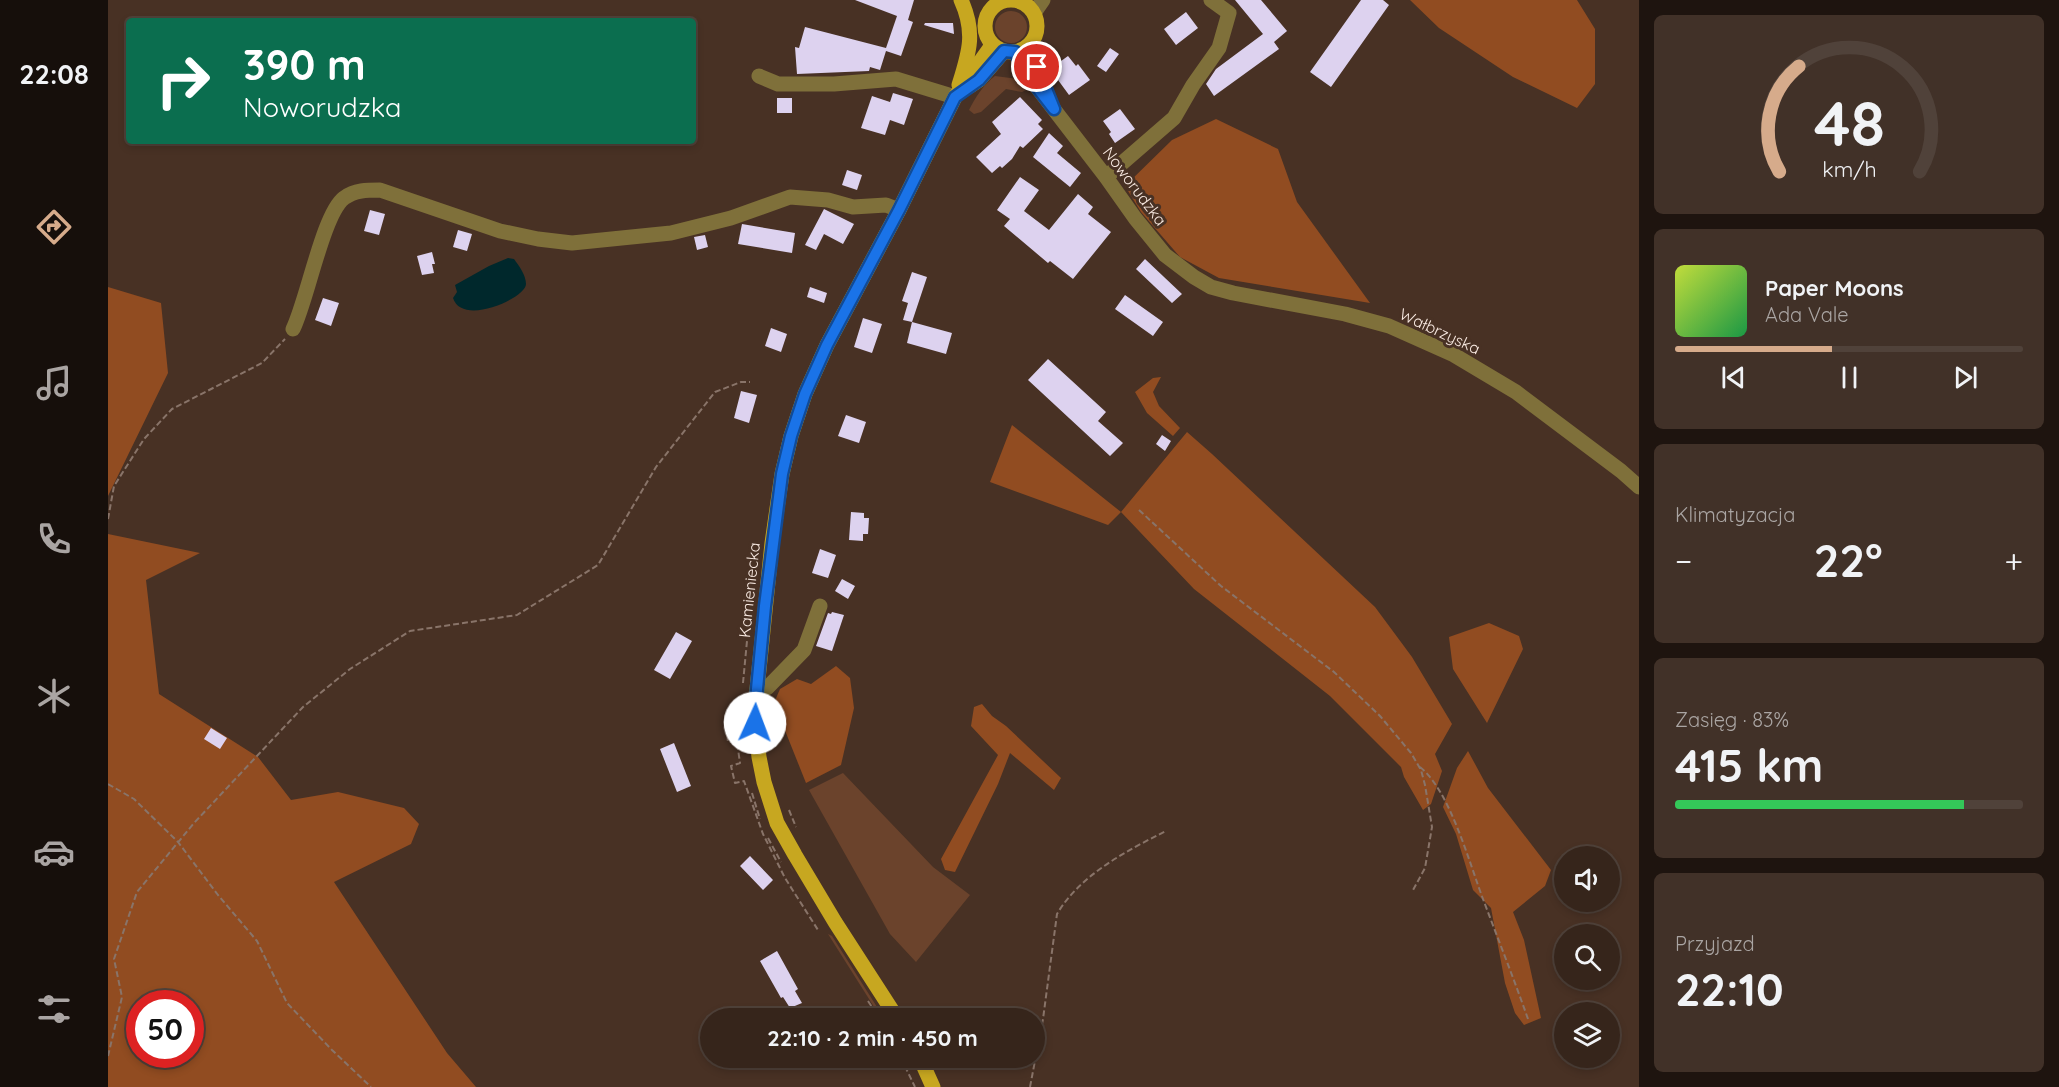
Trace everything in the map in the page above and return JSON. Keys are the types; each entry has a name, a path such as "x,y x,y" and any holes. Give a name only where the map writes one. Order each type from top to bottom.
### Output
{"main road":[{"path":"955,97 970,47 971,33 968,15 961,0"},
{"path":"978,0 987,14"},
{"path":"1000,1 1022,1 1034,13 1037,30 1029,44 1004,49 985,30 987,14 1000,1"},
{"name":"Kamieniecka","path":"891,1008 823,903 777,822 764,782 755,723 772,543 782,474 791,436 805,394 827,345 899,210 955,97 979,80 1004,49"},
{"path":"924,1068 933,1087"}],"street":[{"path":"1034,13 1042,0"},
{"path":"1106,177 1174,118 1193,85 1219,48 1229,13 1211,0"},
{"name":"Noworudzka","path":"1029,44 1054,109"},
{"name":"Noworudzka","path":"1004,49 1026,73 1106,177 1135,219 1165,255 1194,277"},
{"path":"759,76 778,84 834,84 896,79 955,97"},
{"path":"293,329 331,215 343,199 361,190 380,190 500,231 572,243 671,233 731,218 790,197 828,200 853,207 886,205 899,210"},
{"name":"Wałbrzyska","path":"1194,277 1211,287 1233,293 1345,314 1389,326 1454,355 1516,392 1639,487"},
{"path":"757,689 767,688 804,650 820,606"}],"path":[{"path":"108,519 114,486 144,439 172,409 262,363 293,329"},
{"path":"108,1056 122,997 114,958 137,892 178,842 303,707 350,669 410,631 517,615 598,565 656,467 715,392 741,382 750,382"},
{"path":"1138,510 1221,586 1334,672 1380,716 1411,753 1425,785 1432,826 1425,868 1412,892"},
{"path":"1418,765 1430,775 1444,800 1508,961 1528,1019"},
{"path":"108,784 134,799 178,842 257,941 287,1003 371,1087"},
{"path":"786,801 800,833"},
{"path":"1030,1087 1043,1019 1057,914 1066,900 1083,882 1136,846 1166,831"},
{"path":"906,1068 915,1087"}],"shaded area":[{"path":"1410,0 1577,0 1595,29 1595,84 1577,108 1513,77 1439,28"},
{"path":"1011,11 1022,16 1027,27 1022,38 1011,43 1000,38 995,27 1000,16"},
{"path":"995,76 1018,79 1026,90 1022,92 1006,89 981,112 974,114 969,110 971,105"},
{"path":"1216,119 1278,149 1297,202 1370,303 1219,278 1180,257 1141,212 1125,186 1172,140"},
{"path":"108,287 161,303 168,373 108,496"},
{"path":"1161,377 1153,392 1159,406 1180,428 1173,436 1147,413 1135,392 1153,378"},
{"path":"1012,425 1121,512 1108,525 990,482"},
{"path":"1187,432 1375,607 1412,657 1452,724 1435,754 1442,771 1431,804 1423,810 1404,777 1401,767 1330,696 1194,589 1121,512"},
{"path":"108,534 200,553 146,580 159,694 258,757 291,800 338,792 404,808 419,824 411,844 334,882 447,1053 476,1087 108,1087"},
{"path":"1489,623 1519,636 1523,649 1487,723 1453,669 1449,637"},
{"path":"836,666 850,678 854,708 841,765 806,783 774,703 780,689 797,679 811,684"},
{"path":"982,704 992,716 1006,726 1061,778 1054,790 1010,753 998,784 955,872 945,870 941,859 998,755 971,726 974,707"},
{"path":"1468,751 1488,788 1551,870 1545,886 1513,912 1524,940 1541,1018 1524,1025 1515,1013 1505,983 1491,908 1473,890 1456,834 1443,807 1457,768"},
{"path":"843,773 933,867 970,895 916,962 890,934 809,790"},
{"path":"828,934 832,936 878,1008 875,1008"}],"water":[{"path":"508,258 514,259 524,274 526,284 523,290 493,307 468,310 459,306 453,298 457,292 455,285"}],"building":[{"path":"855,0 914,0 908,20 913,22 901,56 886,51 880,70 870,67 869,71 797,74 795,47 799,48 805,27 886,48 897,16"},
{"path":"1235,0 1261,0 1287,31 1274,42 1279,49 1214,96 1206,84 1216,69 1263,34"},
{"path":"1361,0 1383,0 1389,5 1331,87 1310,72"},
{"path":"1186,12 1198,28 1176,45 1164,29"},
{"path":"925,23 953,23 954,34 924,25"},
{"path":"1110,48 1119,54 1106,72 1097,66"},
{"path":"1068,56 1076,66 1078,64 1090,80 1069,95 1050,69"},
{"path":"893,93 913,99 904,125 890,120 885,135 861,128 872,96 890,102"},
{"path":"1020,97 1042,120 1038,124 1043,129 1023,148 1020,146 1012,159 1002,168 1000,166 992,173 976,157 1001,134 992,122"},
{"path":"777,98 792,98 792,113 777,113"},
{"path":"1120,109 1135,129 1115,143 1103,121"},
{"path":"1049,133 1063,146 1057,153 1081,173 1070,187 1033,157"},
{"path":"847,170 862,175 857,190 842,185"},
{"path":"1020,177 1039,190 1024,211 1049,230 1078,194 1093,207 1088,214 1111,232 1073,279 1050,261 1048,263 1004,226 1010,219 997,210"},
{"path":"824,209 854,224 843,244 824,234 816,250 805,245"},
{"path":"370,210 385,214 379,235 364,231"},
{"path":"742,224 795,233 792,253 738,244"},
{"path":"458,230 472,234 467,251 453,247"},
{"path":"705,235 708,247 697,250 694,237"},
{"path":"432,252 435,264 432,264 434,273 422,275 417,256"},
{"path":"1145,259 1182,294 1172,303 1136,269"},
{"path":"912,272 927,277 912,322 903,320 908,303 902,301"},
{"path":"810,287 827,293 824,303 807,297"},
{"path":"1125,295 1163,322 1153,336 1115,309"},
{"path":"323,298 339,303 331,326 315,320"},
{"path":"863,318 882,324 872,353 854,347"},
{"path":"912,322 952,333 946,354 907,343"},
{"path":"771,328 787,334 781,352 765,346"},
{"path":"1048,359 1106,412 1098,421 1123,443 1110,456 1028,380"},
{"path":"741,391 757,395 749,423 734,418"},
{"path":"846,415 866,422 859,443 838,436"},
{"path":"1162,435 1171,441 1165,451 1156,444"},
{"path":"851,512 864,513 864,518 869,518 868,534 863,534 863,541 849,540"},
{"path":"820,549 836,555 828,578 812,573"},
{"path":"842,579 855,586 848,599 835,591"},
{"path":"828,613 844,615 832,651 816,646"},
{"path":"676,632 692,641 670,679 654,670"},
{"path":"211,728 227,738 220,749 204,739"},
{"path":"674,743 691,786 677,792 660,749"},
{"path":"750,856 773,880 763,890 740,866"},
{"path":"777,951 798,989 795,991 802,1003 790,1008 783,997 781,998 760,961"}],"route":[{"path":"755,723 765,606 782,474 791,436 805,394 827,345 857,292 955,97 979,80 1004,51 1015,52 1026,73 1054,109 1037,67"}]}
